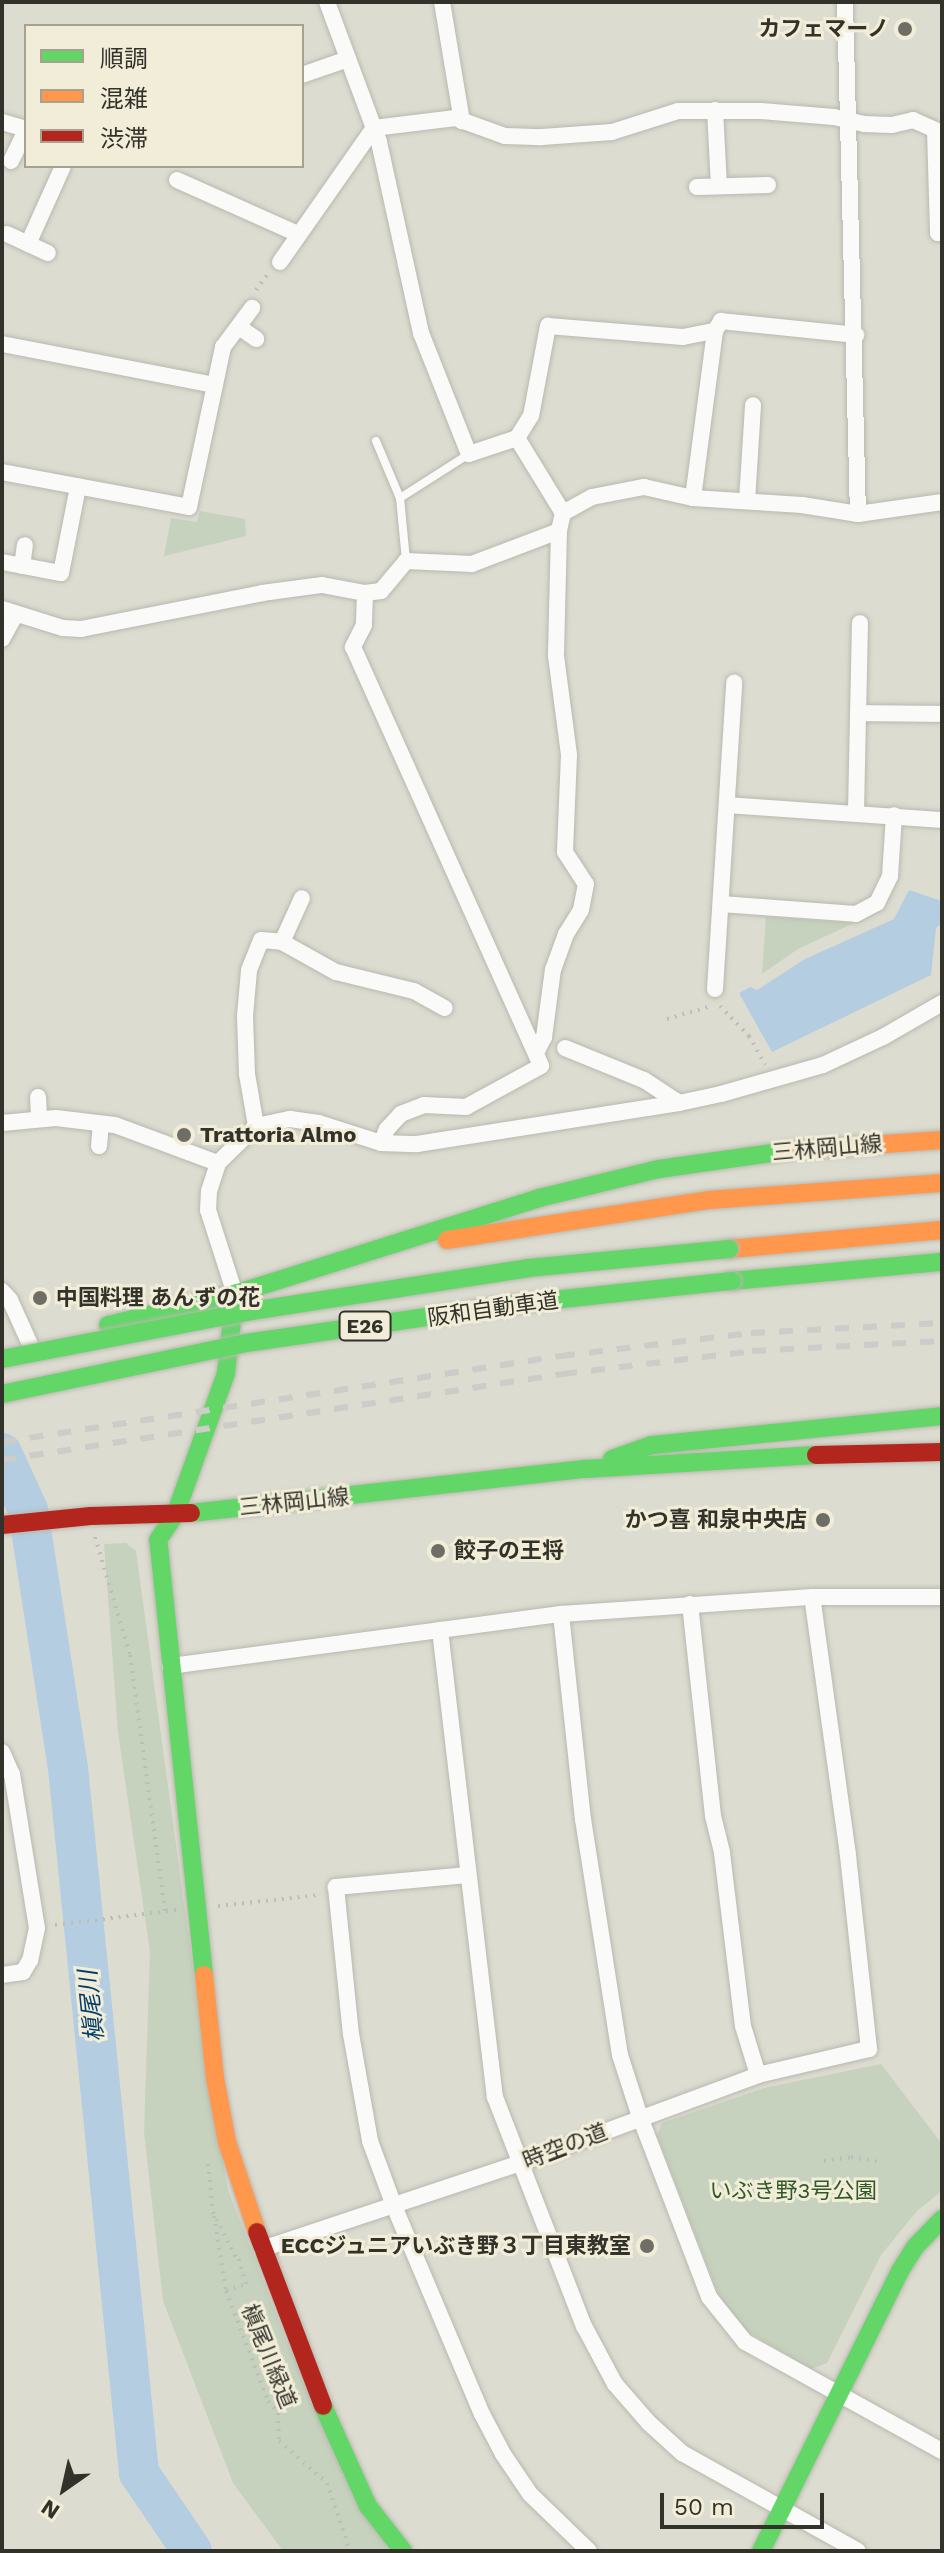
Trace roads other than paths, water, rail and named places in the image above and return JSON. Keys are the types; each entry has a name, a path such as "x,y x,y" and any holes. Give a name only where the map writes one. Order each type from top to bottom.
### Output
{"main road":[{"name":"三林岡山線","path":"11,1350 235,1294 389,1248 539,1198 659,1169 799,1149 942,1140"},
{"name":"三林岡山線","path":"389,1248 709,1200 942,1183"},
{"name":"阪和自動車道","path":"11,1350 512,1270 942,1230"},
{"name":"阪和自動車道","path":"2,1394 246,1343 525,1303 942,1262"},
{"path":"235,1294 226,1373 175,1515 158,1540 215,2078 227,2142 262,2249 339,2447 368,2506 403,2551"},
{"name":"三林岡山線","path":"585,1469 652,1445 942,1416"},
{"name":"三林岡山線","path":"2,1525 84,1516 175,1515 585,1469 767,1456 942,1452"},
{"path":"761,2551 900,2271 915,2247 942,2219"}],"street":[{"path":"327,2 374,128 421,333 469,454 517,438 531,416 548,326 683,337 715,331"},
{"path":"442,2 462,121"},
{"path":"845,2 856,335 858,514"},
{"path":"304,74 348,59"},
{"path":"715,110 719,186"},
{"path":"280,262 374,128 455,118 505,136 542,137 612,132 666,113 715,110 761,111 892,125 913,120 935,130 939,153 938,233 942,233"},
{"path":"2,122 24,128"},
{"path":"11,161 24,133"},
{"path":"28,244 62,168"},
{"path":"177,180 298,234"},
{"path":"697,187 768,185"},
{"path":"7,234 48,253"},
{"path":"2,472 189,507 223,347 252,308"},
{"path":"693,498 715,331 721,321 856,335"},
{"path":"239,327 256,339"},
{"path":"2,344 215,385"},
{"path":"747,501 753,405"},
{"path":"517,438 563,513 559,531 556,656 569,755 565,852 586,884 581,910 566,934 553,969 544,1037 536,1053"},
{"path":"2,562 61,573 78,487"},
{"path":"563,513 592,497 644,487 693,498 858,514 942,502"},
{"path":"2,639 9,612 81,629 262,593 322,585 365,593 381,591 406,561 472,564 559,531"},
{"path":"22,566 25,545"},
{"path":"365,593 364,625 353,647 541,1066 466,1107 424,1105 401,1114 387,1129 381,1143"},
{"path":"856,812 860,623"},
{"path":"715,989 734,683"},
{"path":"858,713 942,714"},
{"path":"727,805 942,820"},
{"path":"721,904 856,914 877,903 890,876 894,815"},
{"path":"282,942 302,898"},
{"path":"256,1126 251,1114 247,1074 245,1016 249,970 261,940 282,942 336,972 414,991 445,1008"},
{"path":"235,1294 208,1210 218,1163 256,1126 290,1119 319,1123 381,1143 417,1144 679,1103 774,1081 823,1065 883,1037 942,1003"},
{"path":"565,1048 644,1080 679,1103"},
{"path":"38,1097 39,1119"},
{"path":"2,1123 39,1119 115,1125 218,1163"},
{"path":"99,1146 101,1124"},
{"path":"2,1291 16,1310 11,1350"},
{"path":"170,1666 561,1614 812,1597 942,1597"},
{"name":"時空の道","path":"262,2249 523,2162 758,2075 869,2049 848,1855 812,1597"},
{"path":"690,1604 713,1816 722,1853 743,2026 758,2075"},
{"path":"561,1614 583,1819 618,2042 640,2117 709,2297 745,2342 942,2451"},
{"path":"440,1630 495,2097 523,2162 584,2326 615,2384 649,2423 682,2453 858,2551"},
{"path":"2,1752 12,1774 37,1928 30,1960 23,1972 2,1975"},
{"path":"468,1875 336,1887 351,2034 370,2141 394,2206 503,2454 530,2494 589,2551"}],"lane":[{"path":"376,441 400,498 406,561"},
{"path":"400,498 469,454"}],"water":[{"path":"909,890 942,901 942,923 936,928 931,975 772,1052 739,993 750,987 757,990 805,959 894,919"}],"waterway":[{"name":"槇尾川","path":"2,1453 28,1510 68,1768 139,2473 192,2551"}],"railway":[{"path":"2,1442 561,1356 751,1333 942,1323"},
{"path":"2,1460 563,1374 752,1351 942,1341"}],"place":[{"name":"カフェマーノ","path":"905,29"},
{"name":"Trattoria Almo","path":"184,1135"},
{"name":"中国料理 あんずの花","path":"40,1298"},
{"name":"かつ喜 和泉中央店","path":"823,1520"},
{"name":"餃子の王将","path":"438,1551"},
{"name":"ECCジュニアいぶき野３丁目東教室","path":"647,2246"}],"park label":[{"name":"いぶき野3号公園","path":"793,2191"}]}
